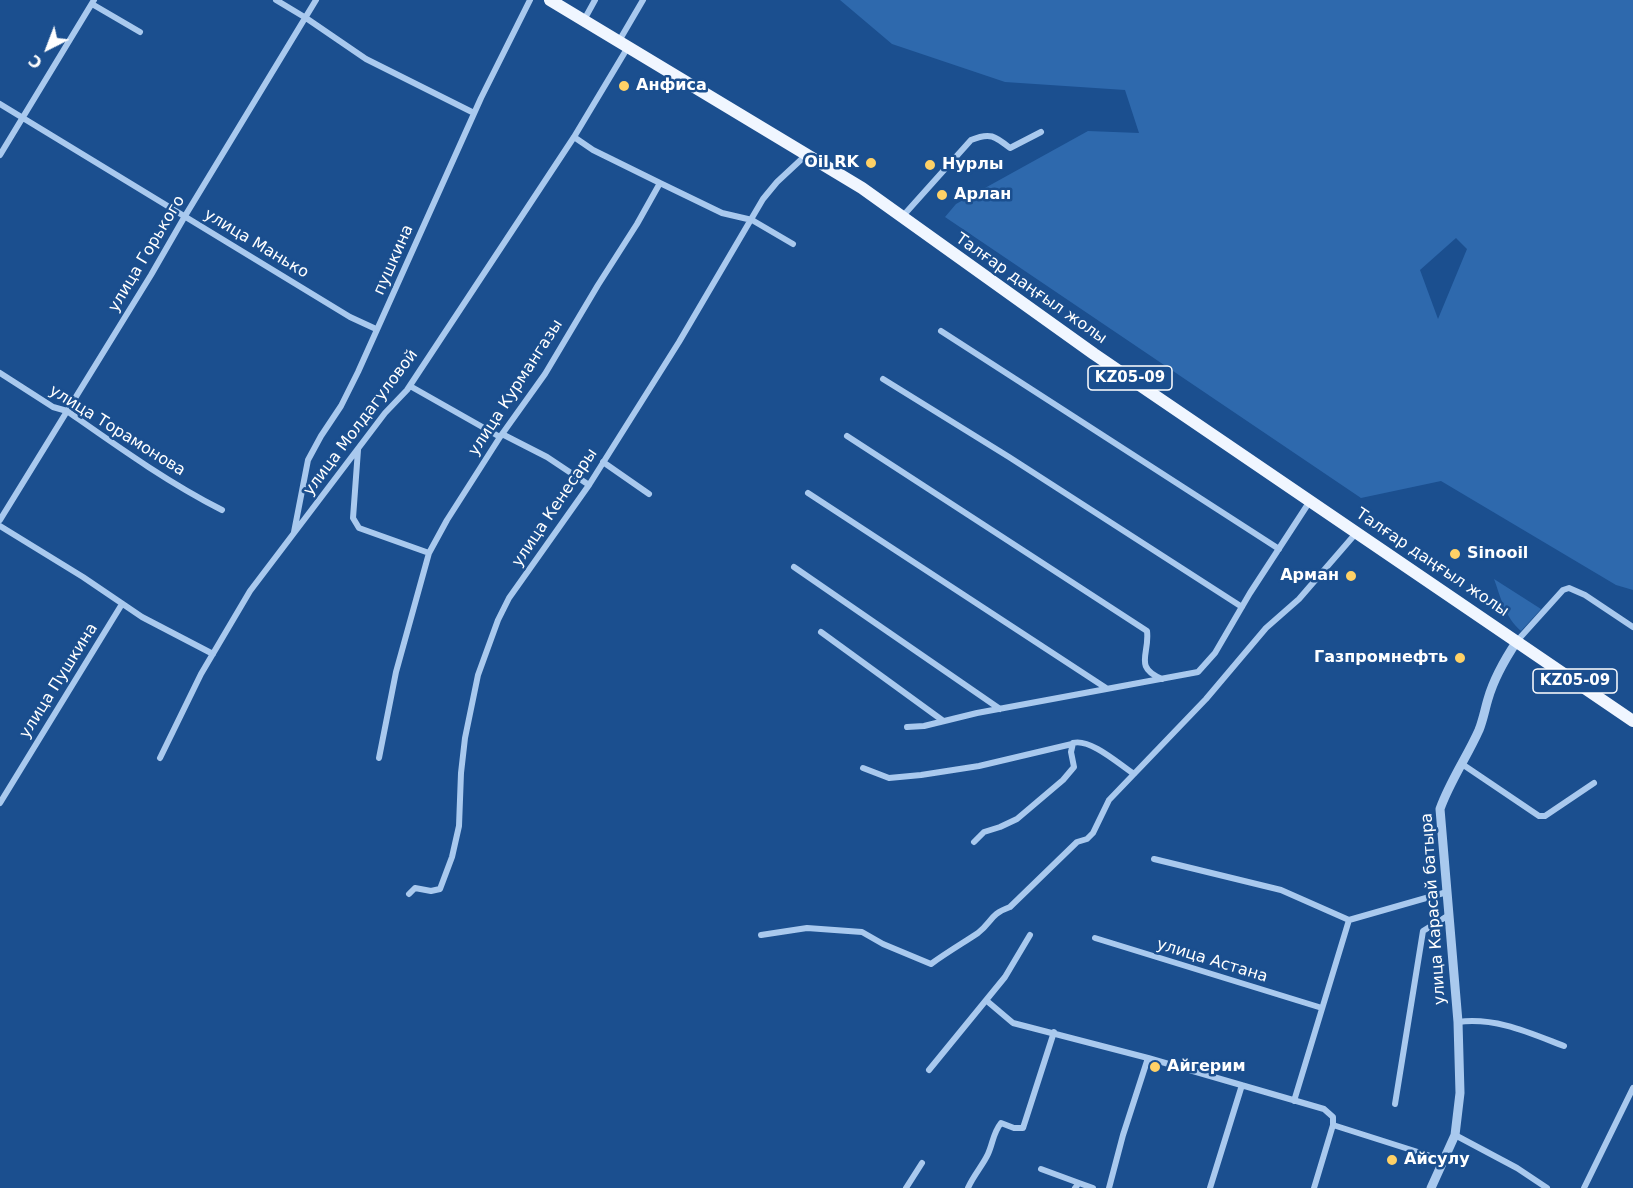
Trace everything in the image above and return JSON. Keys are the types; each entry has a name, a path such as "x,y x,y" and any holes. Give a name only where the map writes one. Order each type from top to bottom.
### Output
{"main road":[{"name":"Талғар даңғыл жолы","path":"550,0 862,188 1094,354 1633,720"}],"street":[{"path":"276,0 366,59 474,113"},
{"name":"улица Горького","path":"0,520 151,275 316,0"},
{"name":"пушкина","path":"294,534 308,460 341,406 358,372 474,113 530,0"},
{"path":"583,20 596,0"},
{"name":"улица Молдагуловой","path":"160,758 201,674 250,591 385,413 410,386 574,137 623,44 643,0"},
{"path":"0,155 93,2 140,33"},
{"name":"улица Манько","path":"0,104 350,317 376,329"},
{"path":"902,217 971,140 982,135 994,136 1010,148 1041,132"},
{"path":"574,137 593,150 660,183 722,213 752,220 793,244"},
{"name":"улица Кенесары","path":"409,894 415,888 430,891 441,889 452,857 459,826 465,738 478,675 498,620 509,598 589,485 763,199 777,182 806,155"},
{"name":"улица Курмангазы","path":"379,758 396,672 429,554 447,520 501,435 545,374 660,183"},
{"path":"941,331 1279,549"},
{"name":"улица Торамонова","path":"0,373 53,407 67,411 153,471 222,510"},
{"path":"884,379 1242,608"},
{"path":"410,386 547,457 589,485"},
{"path":"847,436 1147,632 1144,664 1148,671 1163,679"},
{"path":"358,450 353,518 359,528 429,554"},
{"path":"603,462 649,494"},
{"path":"808,493 1106,688"},
{"path":"907,727 924,726 942,720 1198,672 1215,653 1310,500"},
{"path":"0,526 142,617 213,654"},
{"path":"761,935 807,928 862,932 883,944 931,964 980,932 991,917 1010,907 1077,842 1087,839 1109,800 1199,707 1266,628 1299,599 1361,534"},
{"path":"794,567 1001,710"},
{"path":"1517,641 1563,590 1569,588 1585,595 1633,627"},
{"name":"улица Пушкина","path":"0,803 122,604"},
{"path":"821,632 942,720"},
{"name":"улица Карасай батыра","path":"1431,1188 1455,1135 1460,1093 1458,1022 1440,809 1448,785 1462,764 1480,727 1489,696 1504,660 1517,641"},
{"path":"863,768 889,778 921,775 979,766 1079,741 1089,744 1134,774"},
{"path":"974,842 984,832 1000,828 1017,819 1063,780 1074,767 1072,744"},
{"path":"1462,764 1539,816 1545,816 1594,783"},
{"path":"1154,859 1281,890 1349,920 1447,892"},
{"path":"1395,1104 1423,931 1449,915"},
{"path":"1294,1101 1349,920"},
{"path":"929,1070 1005,977 1030,935"},
{"name":"улица Астана","path":"1095,938 1322,1008"},
{"path":"987,1001 1013,1023 1054,1032 1324,1109 1333,1117 1333,1125 1314,1188"},
{"path":"1458,1022 1476,1020 1515,1027 1564,1046"},
{"path":"968,1188 974,1173 988,1155 994,1132 1001,1123 1014,1128 1023,1128 1054,1032"},
{"path":"1109,1188 1123,1135 1148,1058"},
{"path":"1210,1188 1242,1085"},
{"path":"1584,1188 1633,1088"},
{"path":"1333,1125 1443,1160"},
{"path":"1455,1135 1517,1168 1547,1188"},
{"path":"906,1188 922,1163"},
{"path":"1041,1168 1077,1186 1094,1188"},
{"path":"1527,1188 1531,1179"}],"shaded area":[{"path":"840,0 1633,0 1633,590 1616,585 1441,481 1361,498 945,217 956,204 1088,131 1139,133 1125,90 1005,82 892,44","holes":["1456,238 1467,249 1438,319 1420,270"]},
{"path":"1494,579 1541,609 1521,631 1507,613"}],"place":[{"name":"Анфиса","path":"624,86"},
{"name":"Oil RK","path":"871,163"},
{"name":"Нурлы","path":"930,165"},
{"name":"Арлан","path":"942,195"},
{"name":"Sinooil","path":"1455,554"},
{"name":"Арман","path":"1351,576"},
{"name":"Газпромнефть","path":"1460,658"},
{"name":"Айгерим","path":"1155,1067"},
{"name":"Айсулу","path":"1392,1160"}]}
